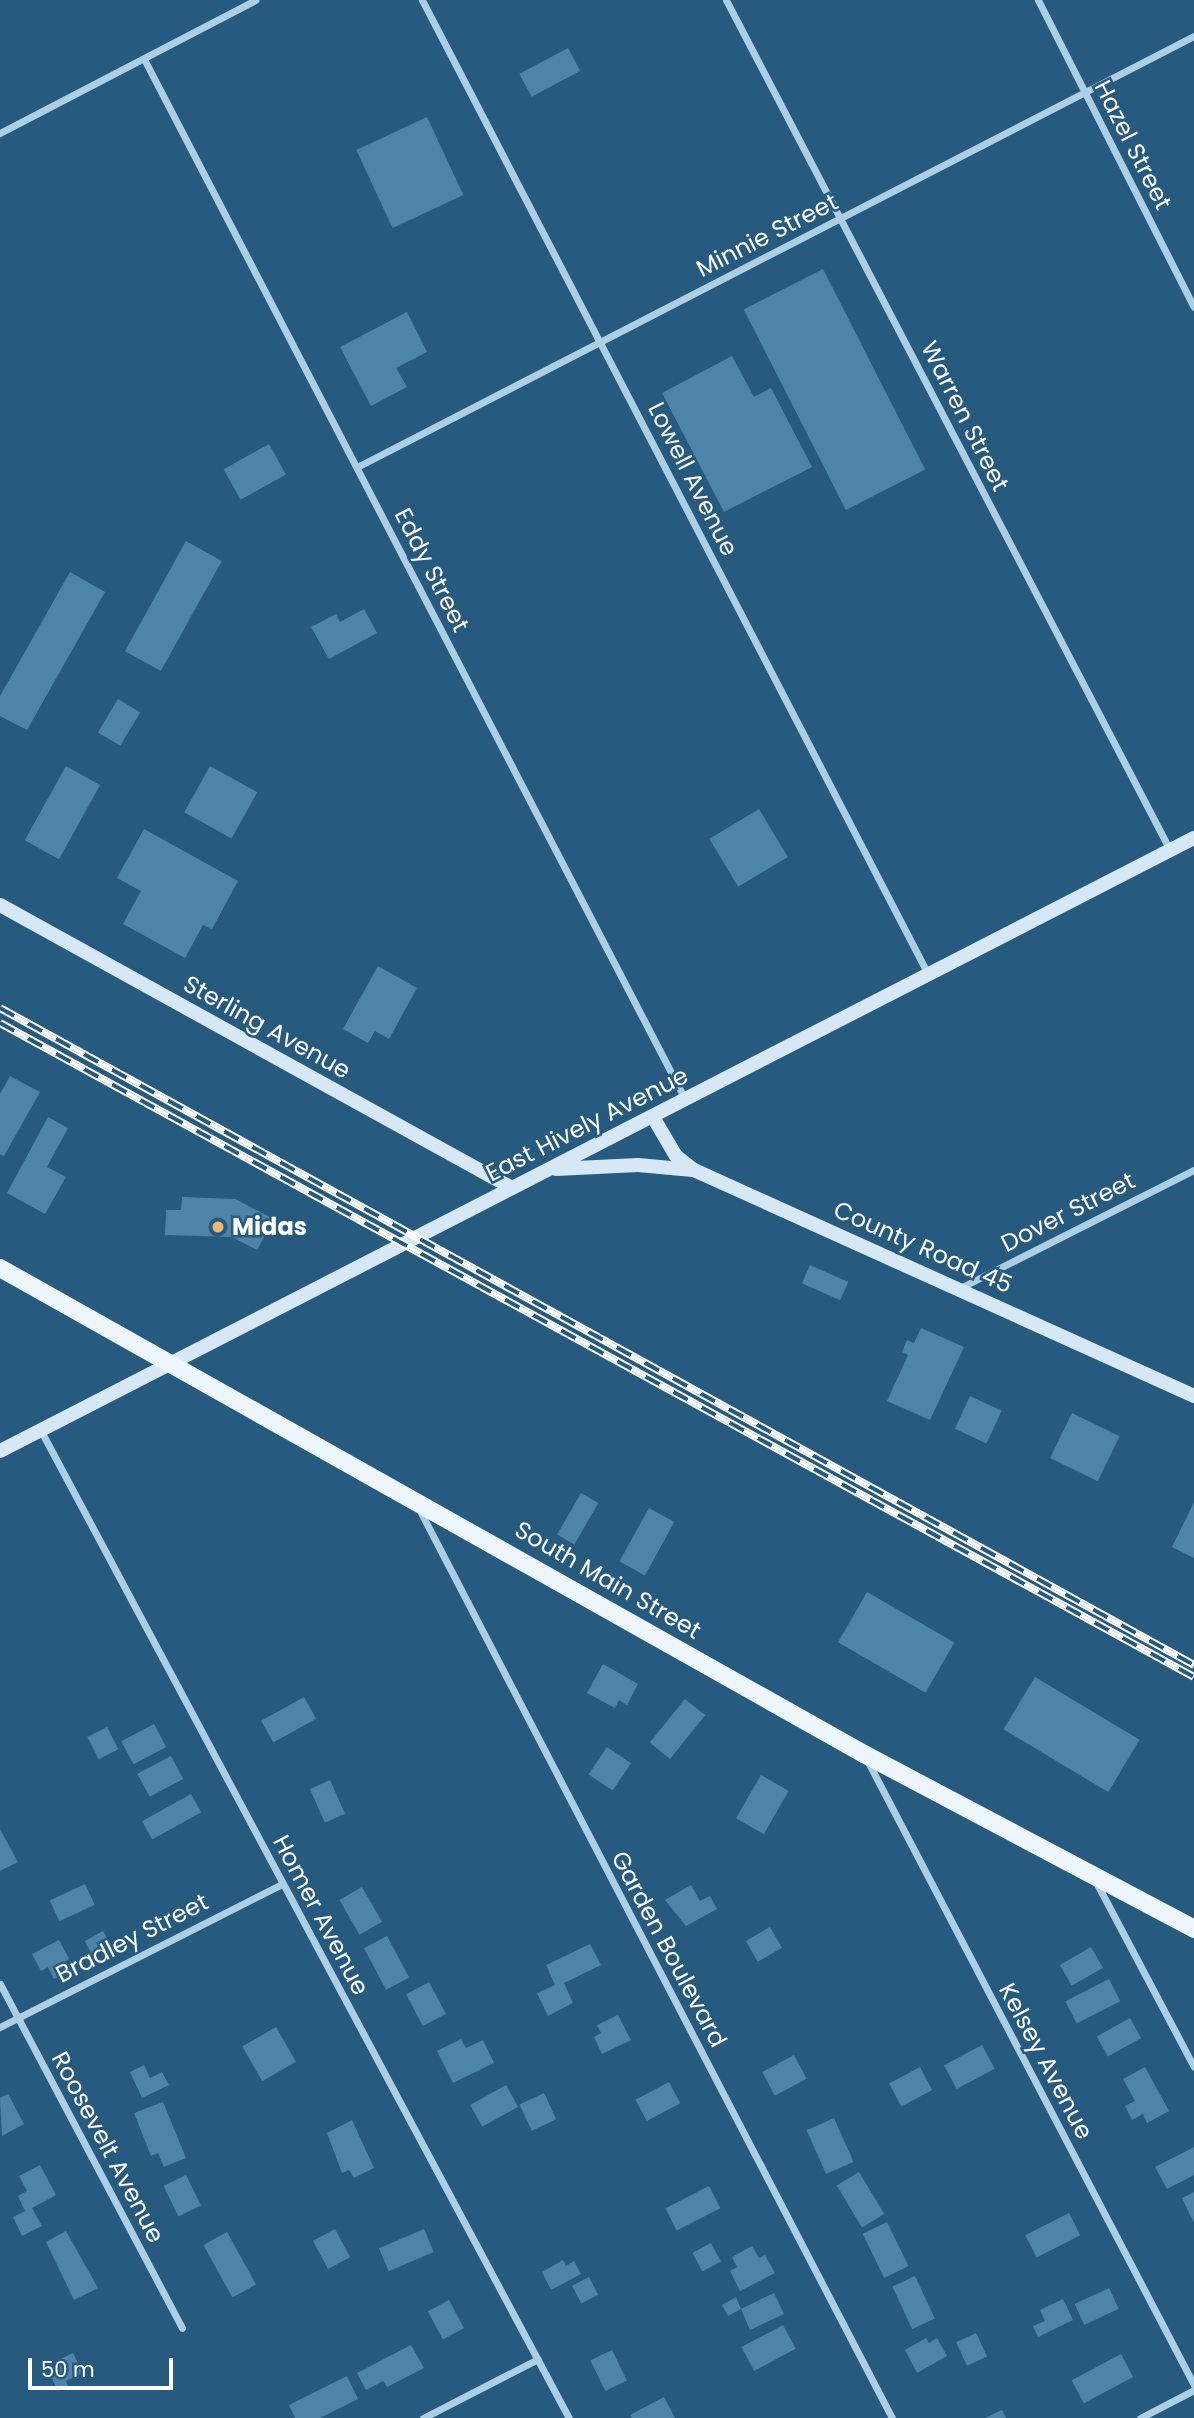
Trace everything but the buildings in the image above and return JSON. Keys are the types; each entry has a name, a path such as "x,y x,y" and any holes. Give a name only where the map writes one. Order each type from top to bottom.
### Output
{"main road":[{"name":"South Main Street","path":"0,1268 413,1497 864,1754 1091,1872 1194,1929"}],"street":[{"path":"0,133 256,0"},
{"name":"Lowell Avenue","path":"422,0 929,975"},
{"name":"Warren Street","path":"726,0 1170,850"},
{"name":"Hazel Street","path":"1038,0 1194,307"},
{"name":"Minnie Street","path":"357,467 1194,36"},
{"name":"Eddy Street","path":"144,59 685,1099"},
{"name":"East Hively Avenue","path":"0,1451 1194,838"},
{"name":"Sterling Avenue","path":"0,905 512,1188"},
{"name":"County Road 45","path":"653,1117 676,1156 694,1170 1194,1396"},
{"path":"547,1170 638,1165 694,1170"},
{"name":"Dover Street","path":"960,1288 1194,1170"},
{"name":"Homer Avenue","path":"41,1430 569,2418"},
{"name":"Garden Boulevard","path":"413,1497 892,2418"},
{"name":"Kelsey Avenue","path":"864,1754 1194,2387"},
{"path":"1091,1872 1194,2067"},
{"name":"Bradley Street","path":"0,2026 282,1884"},
{"name":"Roosevelt Avenue","path":"0,1984 182,2328"},
{"path":"423,2418 538,2359"},
{"path":"1140,2418 1194,2387"}],"railway":[{"path":"0,1008 1194,1665"},
{"path":"0,1023 1194,1677"}],"place":[{"name":"Midas","path":"218,1227"}]}
